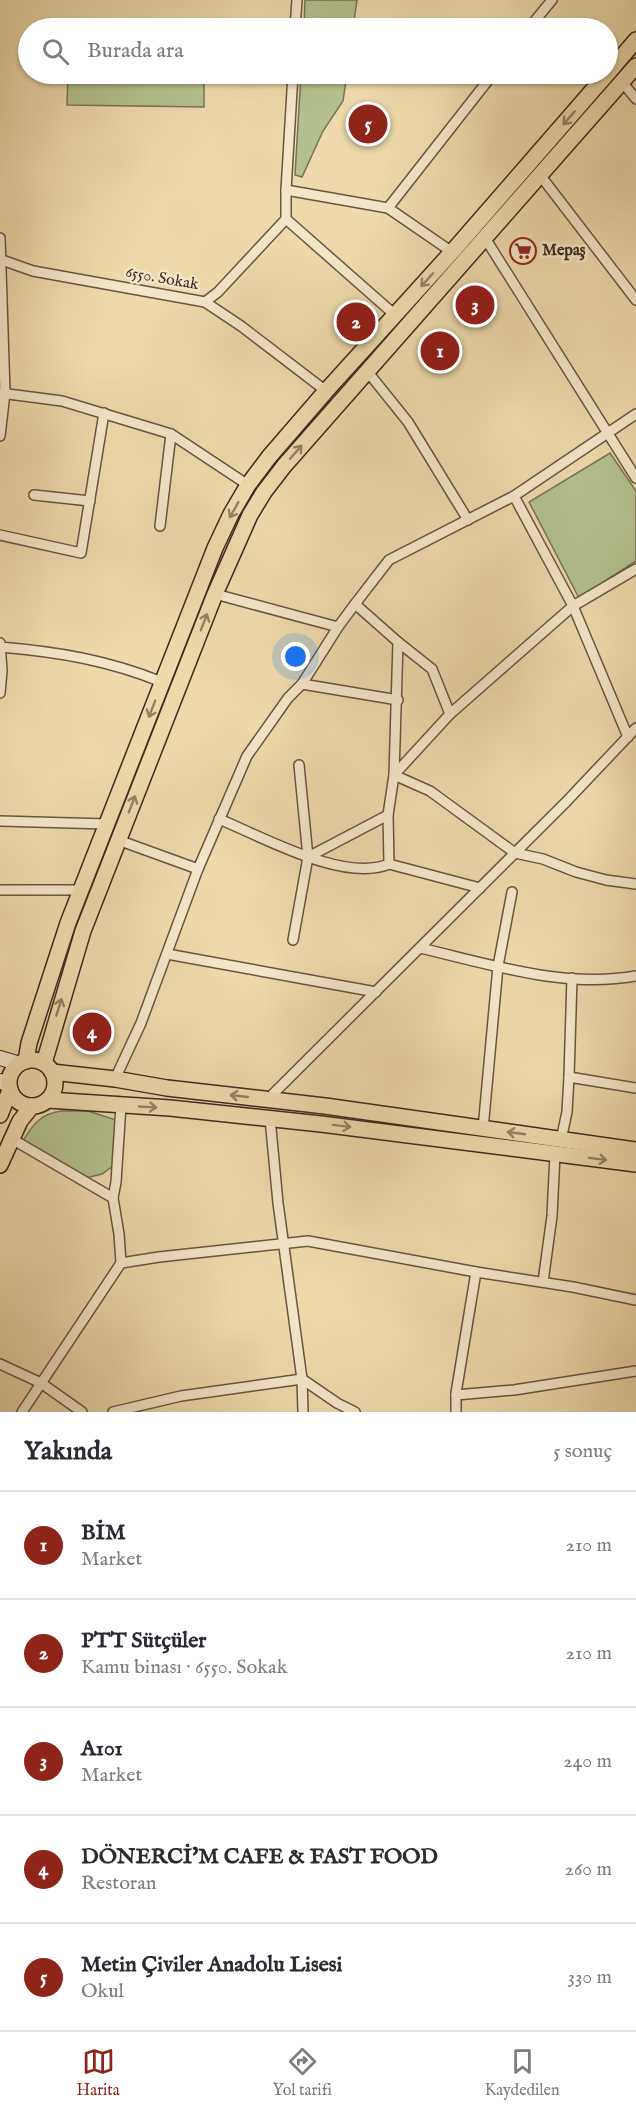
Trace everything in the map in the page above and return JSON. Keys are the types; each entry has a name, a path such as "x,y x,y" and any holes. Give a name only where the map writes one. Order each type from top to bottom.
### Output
{"main road":[{"path":"618,60 636,40"},
{"path":"48,1100 52,1096 55,1084 48,1067 83,931 215,594 250,515 284,466 636,66"},
{"path":"23,1063 81,890 215,548 248,485 326,391 452,252 597,84"},
{"path":"0,1058 23,1063"},
{"path":"0,1115 6,1085 12,1073 23,1063 32,1060 48,1067 167,1088 483,1129 636,1164"},
{"path":"6,1085 21,1103 32,1106"},
{"path":"0,1165 20,1121 32,1106 48,1100 270,1118 558,1147 636,1150"}],"street":[{"path":"296,18 297,0"},
{"path":"537,18 552,0"},
{"path":"622,82 636,99"},
{"path":"205,302 218,292 286,219 292,84"},
{"path":"388,208 485,84"},
{"path":"540,176 636,300"},
{"path":"286,190 388,208 452,252"},
{"path":"286,219 395,315"},
{"path":"0,238 2,260 0,436"},
{"path":"485,238 636,478"},
{"name":"6550. Sokak","path":"2,260 33,272 205,302 241,326 326,391"},
{"path":"367,371 408,422 468,520"},
{"path":"2,393 62,400 171,434 248,485"},
{"path":"0,535 81,553 104,413"},
{"path":"115,1079 141,1023 198,869 247,756 288,698 303,684 338,627 389,560 514,496 636,414"},
{"path":"160,526 171,434"},
{"path":"34,495 90,501"},
{"path":"514,496 573,606 628,737"},
{"path":"394,775 450,714 573,606 636,569"},
{"path":"215,594 338,627"},
{"path":"355,604 432,669 450,714"},
{"path":"0,642 2,671 0,693"},
{"path":"389,864 388,815 394,775 398,642"},
{"path":"0,647 57,652 111,664 162,682"},
{"path":"303,684 398,700"},
{"path":"267,1100 515,853 636,728"},
{"path":"293,940 308,857 299,765"},
{"path":"394,775 430,791 515,853 543,859 576,872 606,880 636,884"},
{"path":"308,857 388,815"},
{"path":"219,819 308,857 348,869 377,869 389,864 480,888"},
{"path":"0,821 107,824"},
{"path":"118,840 198,869"},
{"path":"0,890 81,890"},
{"path":"483,1129 498,966 512,892"},
{"path":"420,948 546,977 612,980 636,976"},
{"path":"167,954 376,992"},
{"path":"543,1282 558,1147 567,1112 572,978"},
{"path":"569,1077 636,1088"},
{"path":"22,1412 121,1263 113,1198 121,1105"},
{"path":"270,1118 283,1244 302,1378 303,1412"},
{"path":"12,1139 113,1198"},
{"path":"121,1263 308,1241 636,1300"},
{"path":"456,1412 456,1395 476,1272"},
{"path":"0,1364 41,1383 82,1412"},
{"path":"456,1395 514,1390 636,1371"},
{"path":"112,1412 181,1396 302,1378 337,1403 355,1412"}],"green space":[{"path":"305,0 357,0 354,18 304,18"},
{"path":"68,84 204,84 204,107 67,105"},
{"path":"300,84 346,84 343,101 323,131 302,177 295,175"},
{"path":"610,453 636,491 636,561 579,598 529,502"},
{"path":"61,1111 88,1111 116,1120 113,1166 102,1174 86,1178 23,1141 38,1121"}],"place":[{"name":"Metin Çiviler Anadolu Lisesi","path":"368,124"},
{"name":"Mepaş","path":"523,251"},
{"name":"A101","path":"475,305"},
{"name":"PTT Sütçüler","path":"356,322"},
{"name":"BİM","path":"440,351"},
{"name":"DÖNERCİ'M CAFE & FAST FOOD","path":"92,1032"}]}
